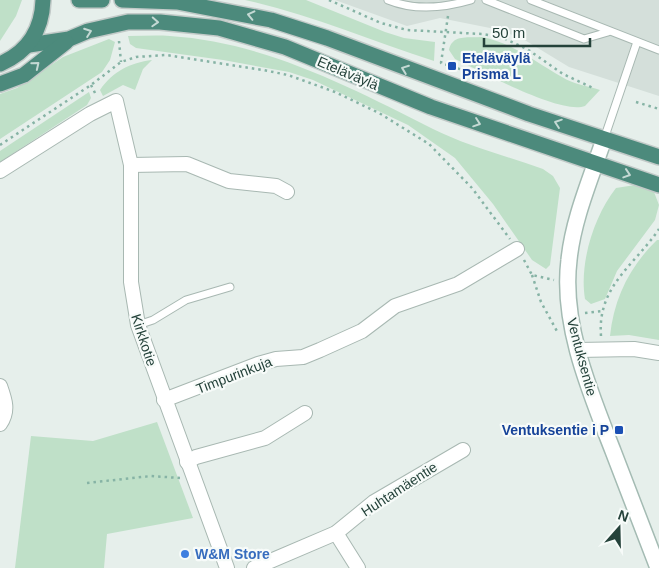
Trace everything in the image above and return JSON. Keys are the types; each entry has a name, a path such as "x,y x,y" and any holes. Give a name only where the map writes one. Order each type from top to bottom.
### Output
{"highway":[{"path":"0,64 17,56 29,45 39,26 43,0"},
{"path":"79,0 102,0"},
{"name":"Eteläväylä","path":"122,0 177,2 271,20 302,29 438,81 659,157"},
{"name":"Eteläväylä","path":"29,45 69,40 107,26 145,21 204,26 251,36 324,62 430,107 659,185"},
{"path":"0,84 24,75 69,40"}],"main road":[{"name":"Ventuksentie","path":"604,139 573,235 568,284 571,315 578,350 597,409 658,568"}],"street":[{"name":"Kirkkotie","path":"0,171 90,114 116,101 131,165 131,282 138,325 227,568"},
{"path":"131,165 187,164 229,181 276,186 288,192"},
{"name":"Timpurinkuja","path":"164,400 258,364 276,359 303,356 320,350 362,331 395,306 458,284 517,249"},
{"path":"578,350 634,348 659,353"},
{"path":"0,386 6,407 5,416 0,424"},
{"path":"187,462 196,457 265,438 305,413"},
{"name":"Huhtamäentie","path":"254,568 336,533 374,502 463,450"},
{"path":"336,533 358,568"}],"lane":[{"path":"388,0 450,6 471,0"},
{"path":"486,0 584,39 608,32"},
{"path":"531,0 608,32 659,50"},
{"path":"604,139 637,42"},
{"path":"138,325 153,320 186,300 230,287"}],"path":[{"path":"329,0 380,23 407,30 482,34 515,42 563,74 593,88"},
{"path":"444,32 441,62 472,73"},
{"path":"119,41 121,62"},
{"path":"0,145 92,85 121,62 152,56 193,59 288,75 334,92 379,113 429,144 472,188 517,249 532,275 568,284"},
{"path":"636,102 659,109"},
{"path":"602,350 600,326 603,311 618,279 659,229"},
{"path":"571,315 603,311"},
{"path":"88,483 151,476 194,479"}],"shaded area":[{"path":"335,0 659,0 659,96 569,67 523,39 500,30 440,18 407,26"}],"green space":[{"path":"0,0 22,0 16,16 0,41"},
{"path":"245,0 306,0 385,32 404,38 435,42 434,61 317,20"},
{"path":"128,36 165,36 205,40 273,57 338,83 446,135 543,169 553,176 560,188 550,265 546,269 532,260 493,204 455,158 408,125 313,80 289,72 223,60 136,48 130,44"},
{"path":"482,37 514,48 566,79 600,90 585,106 573,107 558,104 501,82 455,59 449,50 453,41 457,39"},
{"path":"109,39 115,42 110,60 102,72 0,139 0,94 17,88 63,57"},
{"path":"152,60 143,69 135,90 123,85 103,96 100,90 116,73 136,63"},
{"path":"89,92 91,98 87,105 0,162 0,151"},
{"path":"635,185 654,192 659,205 655,220 617,271 605,299 591,304 585,299 584,270 586,255 595,226 608,199 616,188"},
{"path":"659,240 659,340 629,335 610,336 615,309 625,284 647,250"},
{"path":"157,422 193,518 107,534 104,568 15,568 31,436 93,441"}],"place":[{"name":"Eteläväylä Prisma L","path":"452,66"},
{"name":"Ventuksentie i P","path":"619,430"},
{"name":"W&M Store","path":"185,554"}]}
